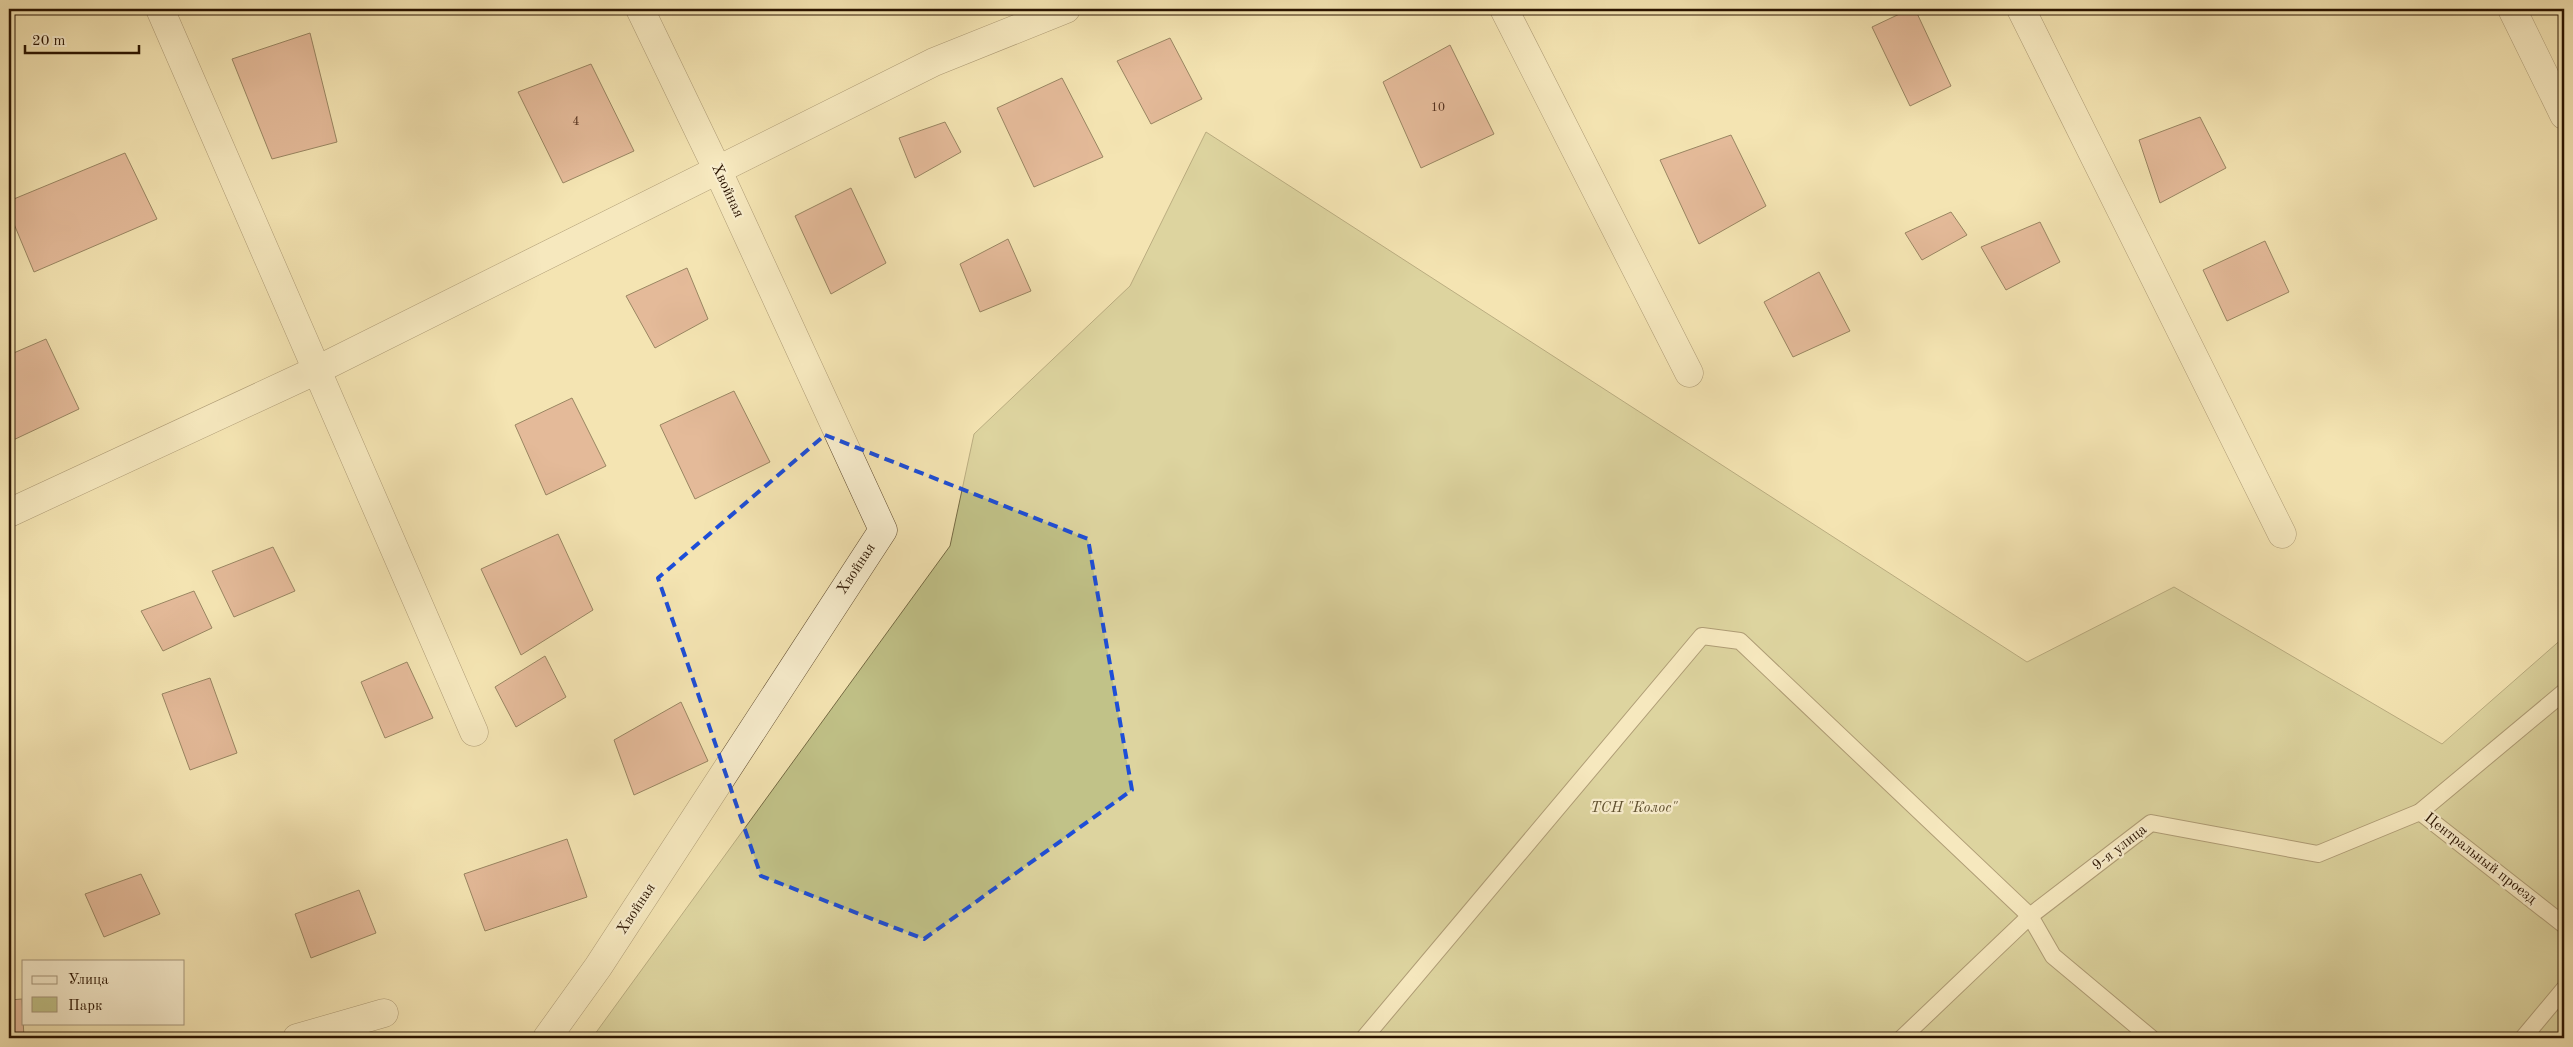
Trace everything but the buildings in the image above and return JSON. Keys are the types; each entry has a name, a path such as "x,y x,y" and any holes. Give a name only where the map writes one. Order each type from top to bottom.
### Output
{"street":[{"path":"160,9 474,732"},
{"name":"Хвойная","path":"547,1038 598,967 883,530 718,172 640,9"},
{"path":"9,513 316,370 718,172 934,62 1066,9"},
{"path":"1504,9 1689,373"},
{"path":"2022,9 2282,534"},
{"path":"2512,9 2564,115"},
{"path":"297,1038 384,1013"}],"lane":[{"path":"1364,1038 1702,636 1740,641 2030,916 2053,956 2150,1038"},
{"name":"9-я улица","path":"1902,1038 2030,916 2151,823 2318,854 2420,812 2564,692"},
{"name":"Центральный проезд","path":"2420,812 2564,925"},
{"path":"2523,1038 2564,989"}],"highlighted area":[{"path":"825,435 1088,539 1132,790 924,939 761,876 658,578"}],"green space":[{"name":"ТСН \"Колос\"","path":"1206,132 2027,662 2174,587 2442,744 2564,637 2564,1038 592,1038 950,546 974,434 1130,286"}]}
